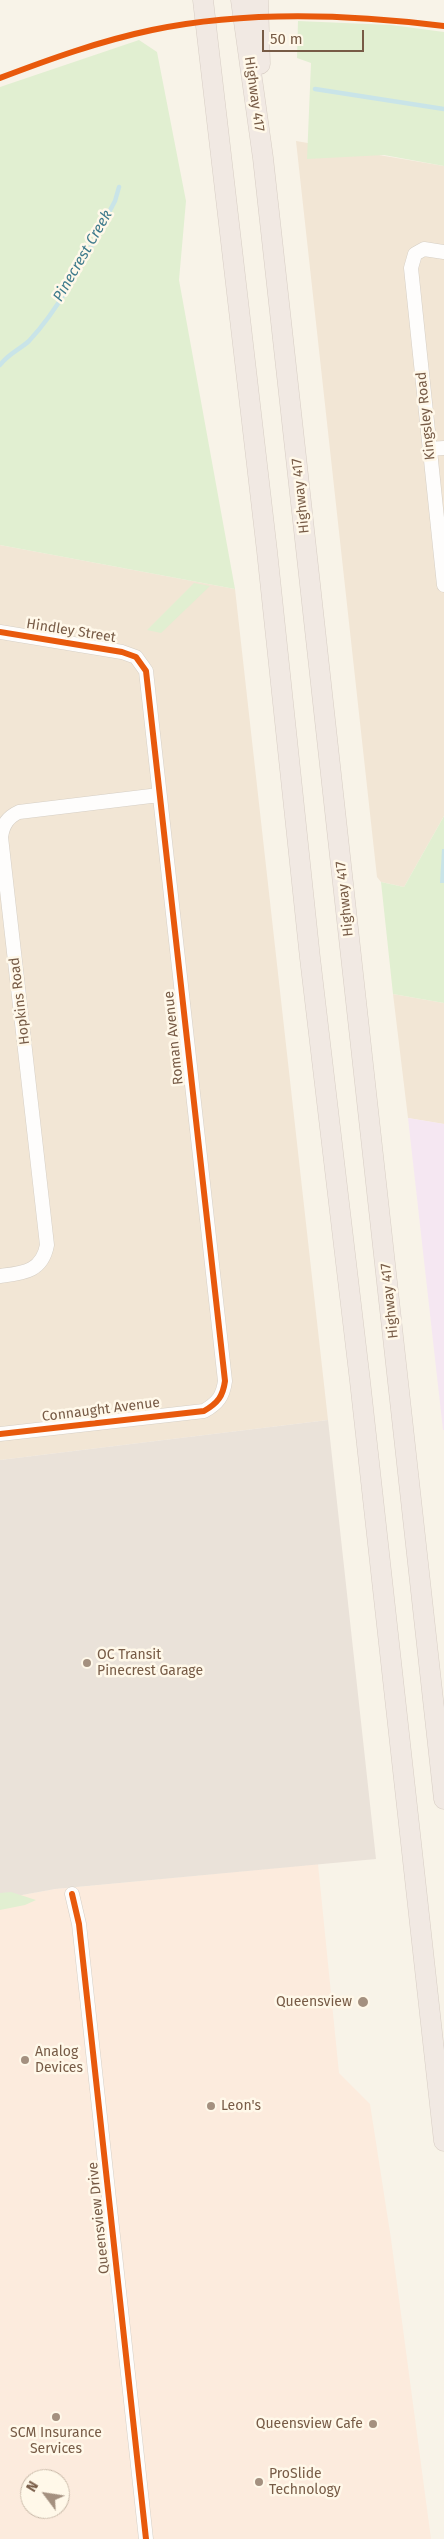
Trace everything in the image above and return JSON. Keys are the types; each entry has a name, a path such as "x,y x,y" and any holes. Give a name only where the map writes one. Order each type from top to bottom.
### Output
{"highway":[{"path":"203,0 267,551 309,948 361,1391 444,2141"},
{"path":"241,0 252,32"},
{"path":"252,32 258,0"},
{"name":"Highway 417","path":"252,32 263,158 444,1798"}],"street":[{"name":"Kingsley Road","path":"444,252 424,249 415,254 411,268 444,585"},
{"path":"429,449 444,448"},
{"name":"Hindley Street","path":"0,632 122,652 136,657"},
{"name":"Roman Avenue","path":"136,657 146,671 225,1381 224,1393 216,1404 204,1410"},
{"name":"Hopkins Road","path":"0,1276 33,1270 45,1256 48,1246 1,837 2,828 12,816 19,812 159,795"},
{"name":"Connaught Avenue","path":"0,1434 204,1410"},
{"name":"Queensview Drive","path":"72,1894 79,1924 146,2539"}],"shaded area":[{"path":"296,141 444,166 444,816 404,887 381,882 377,877"},
{"path":"0,545 235,589 328,1420 0,1460"},
{"path":"393,994 444,1003 444,1124 408,1118"},
{"path":"408,1118 444,1124 444,1430 443,1430"},
{"path":"328,1420 376,1859 55,1889 0,1899 0,1460"},
{"path":"318,1864 339,2073 370,2104 391,2239 431,2539 0,2539 0,1899 55,1889"}],"green space":[{"path":"298,21 391,25 444,32 444,166 384,155 307,159 311,63 297,58"},
{"path":"139,40 157,52 186,201 179,280 235,589 0,545 0,87"},
{"path":"194,583 210,586 161,633 147,630"},
{"path":"444,816 444,1003 393,994 381,882 404,887"},
{"path":"11,1892 36,1900 25,1905 0,1910 0,1893"}],"water":[{"path":"442,849 444,849 444,883 440,883"}],"waterway":[{"name":"Pinecrest Creek","path":"315,89 444,109"},
{"name":"Pinecrest Creek","path":"0,365 6,358 29,341 54,310 115,201 119,187"}],"cycle path":[{"path":"0,78 56,57 113,39 152,30 224,19 298,16 334,17 444,26"},
{"path":"0,632 122,652 136,657 146,671 225,1381 219,1399 204,1411 0,1434"},
{"path":"72,1894 79,1924 146,2539"}],"place":[{"name":"OC Transit Pinecrest Garage","path":"87,1663"},
{"name":"Queensview","path":"363,2002"},
{"name":"Analog Devices","path":"25,2060"},
{"name":"Leon's","path":"211,2106"},
{"name":"SCM Insurance Services","path":"56,2417"},
{"name":"Queensview Cafe","path":"373,2424"},
{"name":"ProSlide Technology","path":"259,2482"}]}
